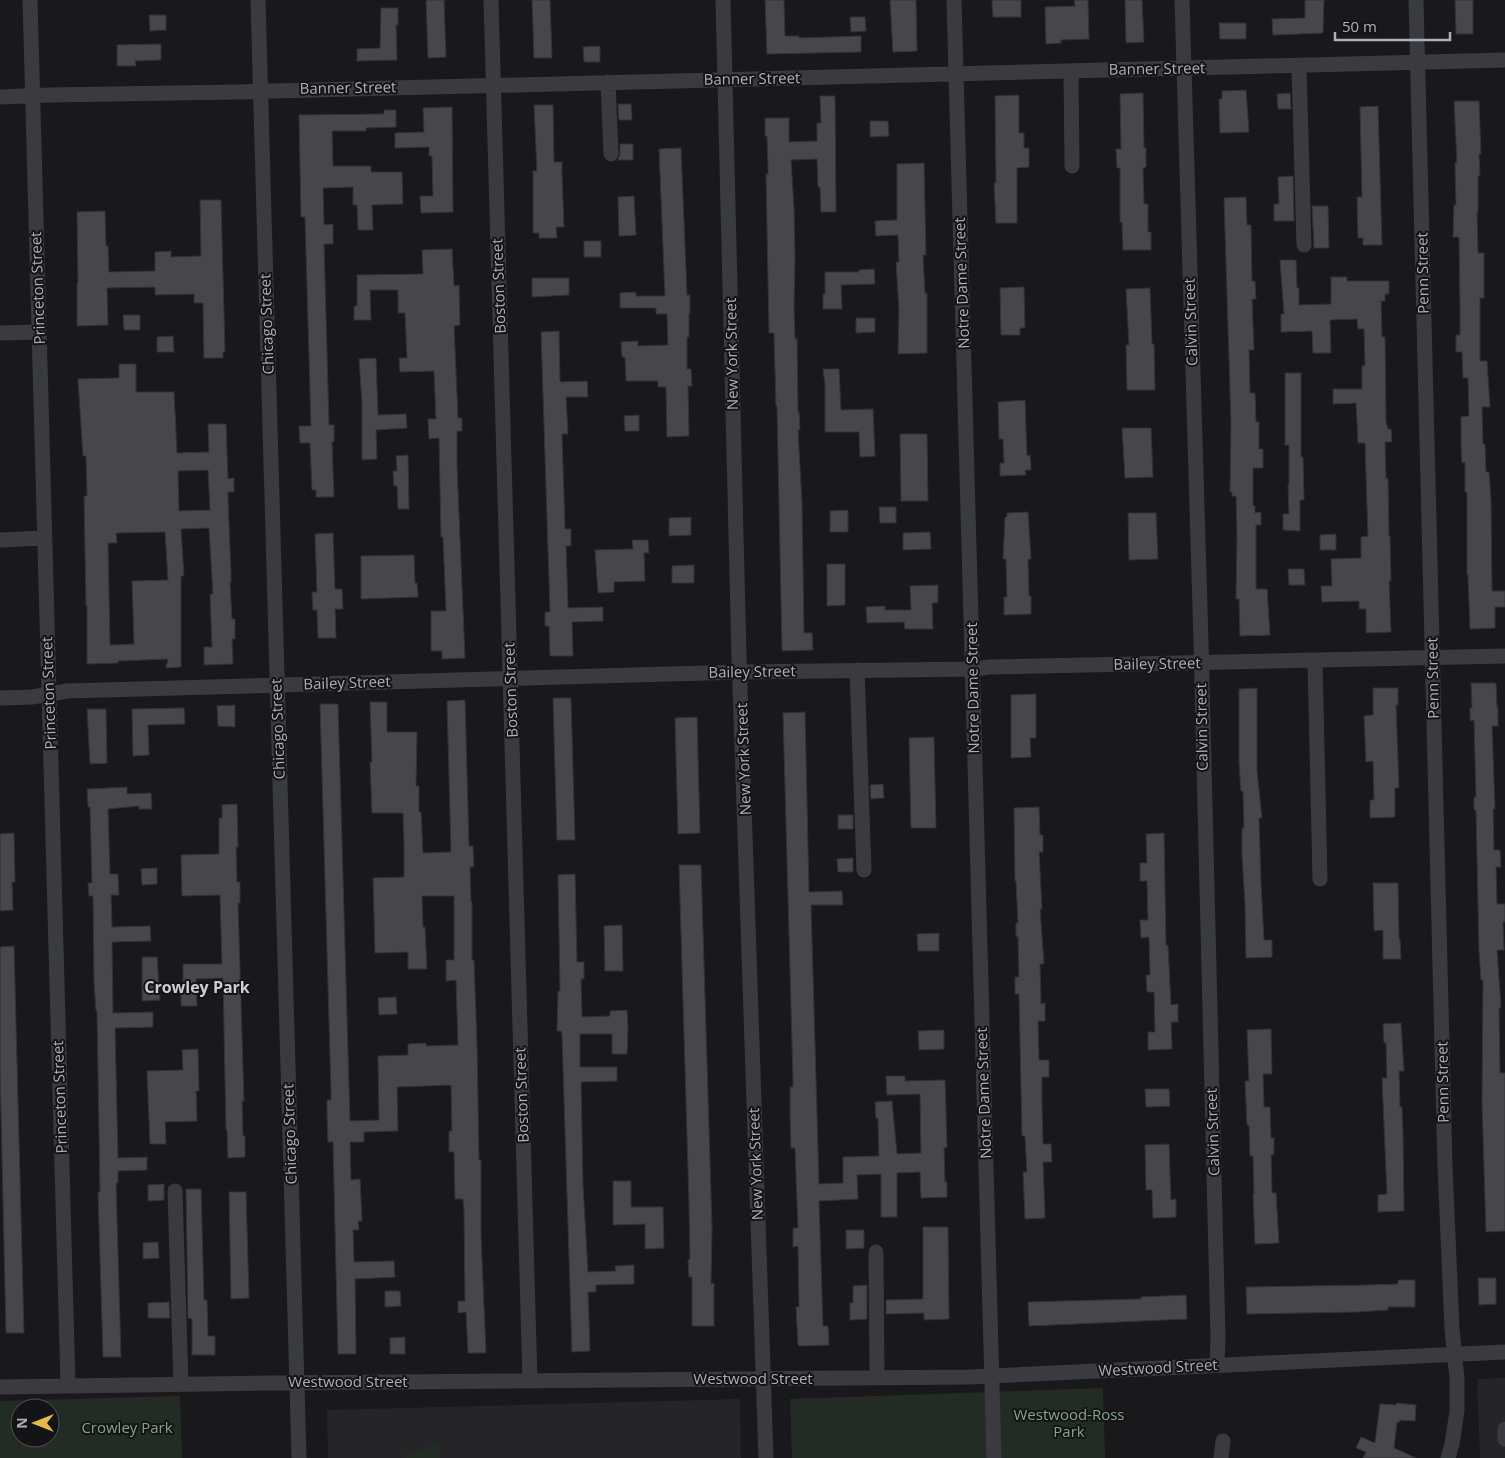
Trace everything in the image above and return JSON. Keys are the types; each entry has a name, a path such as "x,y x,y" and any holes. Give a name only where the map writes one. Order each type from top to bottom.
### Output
{"street":[{"name":"Princeton Street","path":"30,0 68,1385"},
{"name":"Chicago Street","path":"258,0 299,1458"},
{"name":"Boston Street","path":"491,0 530,1381"},
{"name":"New York Street","path":"723,0 741,672 766,1458"},
{"name":"Notre Dame Street","path":"954,0 994,1458"},
{"name":"Calvin Street","path":"1182,0 1201,663 1218,1365"},
{"name":"Penn Street","path":"1416,0 1445,1166 1454,1355 1458,1379 1457,1411 1448,1458"},
{"name":"Banner Street","path":"0,97 1505,60"},
{"path":"1299,66 1304,245"},
{"path":"1071,71 1072,166"},
{"path":"608,82 610,154"},
{"path":"0,333 39,332"},
{"path":"0,540 44,538"},
{"name":"Bailey Street","path":"0,698 32,697 67,691 510,678 1505,656"},
{"path":"1314,660 1320,879"},
{"path":"857,670 864,870"},
{"path":"175,1191 181,1384"},
{"path":"876,1252 877,1378"},
{"name":"Westwood Street","path":"0,1387 991,1376 1505,1352"},
{"path":"1505,1428 1505,1439"},
{"path":"1222,1458 1223,1441"}],"shaded area":[{"path":"1505,1378 1505,1458 1480,1458 1477,1379"},
{"path":"740,1399 741,1458 328,1458 327,1410"}],"green space":[{"name":"Westwood-Ross Park","path":"1103,1388 1105,1458 792,1458 790,1399"},
{"name":"Crowley Park","path":"180,1396 182,1458 0,1458 0,1401 10,1401 10,1448 60,1448 60,1399"},
{"path":"439,1443 439,1458 405,1458 405,1454"}],"building":[{"path":"426,0 444,0 446,57 428,58"},
{"path":"532,0 550,0 552,58 534,58"},
{"path":"765,0 784,0 785,36 799,36 799,38 861,36 861,52 767,54"},
{"path":"890,0 916,0 917,51 893,52"},
{"path":"992,0 1021,0 1021,17 993,17"},
{"path":"1074,0 1088,0 1089,39 1061,40 1061,43 1046,44 1045,7 1075,6"},
{"path":"1125,0 1142,0 1144,42 1126,43"},
{"path":"1305,0 1324,0 1323,33 1273,35 1272,19 1305,18"},
{"path":"1455,0 1473,0 1473,34 1456,34"},
{"path":"381,8 398,8 398,25 396,25 397,60 357,61 357,49 380,48"},
{"path":"149,15 166,15 166,30 150,31"},
{"path":"850,17 865,17 866,31 851,32"},
{"path":"1219,23 1246,23 1246,39 1220,39"},
{"path":"161,44 161,60 135,61 136,66 117,66 117,45"},
{"path":"600,46 600,62 584,62 583,47"},
{"path":"1246,90 1249,132 1220,133 1219,99 1222,99 1222,91"},
{"path":"1143,93 1144,148 1146,148 1146,167 1143,168 1144,204 1148,204 1148,232 1151,232 1151,250 1123,250 1122,222 1120,222 1120,168 1117,168 1116,149 1121,149 1120,94"},
{"path":"1290,93 1291,109 1278,109 1277,94"},
{"path":"1019,95 1019,133 1024,133 1024,148 1029,148 1029,167 1017,168 1017,223 996,223 994,183 996,183 995,96"},
{"path":"820,96 835,96 836,212 821,212 817,159 791,160 794,208 794,307 800,430 798,430 802,504 804,633 812,633 813,650 782,651 777,406 774,333 769,333 766,174 768,174 768,167 765,118 789,118 789,142 817,141 817,123 821,123"},
{"path":"1454,101 1479,101 1481,154 1479,154 1480,176 1478,176 1478,253 1484,253 1484,298 1480,298 1480,361 1487,361 1490,407 1482,407 1483,444 1485,444 1486,472 1489,472 1491,501 1492,591 1505,591 1505,607 1495,607 1495,628 1470,629 1467,575 1467,492 1465,492 1465,462 1462,463 1461,445 1461,417 1469,416 1468,378 1463,378 1462,352 1456,352 1456,335 1460,335 1460,307 1459,237 1453,237 1454,205 1456,205 1455,163 1457,163"},
{"path":"618,104 631,104 632,120 619,120"},
{"path":"534,105 553,105 554,162 562,162 564,227 556,227 557,238 539,238 539,233 533,233 533,171 537,171"},
{"path":"1378,106 1382,245 1363,245 1363,238 1358,238 1357,197 1362,197 1360,107"},
{"path":"452,107 453,212 421,213 420,196 433,196 432,156 429,156 429,147 395,148 395,133 424,132 423,108"},
{"path":"384,110 396,110 396,127 366,128 366,131 332,131 333,166 371,166 371,172 402,172 403,204 372,205 373,230 358,230 357,205 353,205 353,187 323,188 324,225 333,224 333,244 324,244 329,425 334,425 334,442 332,442 334,497 316,497 316,490 312,490 310,443 300,443 299,426 311,426 305,217 301,217 299,115 384,114"},
{"path":"870,121 888,121 889,136 870,137"},
{"path":"620,144 633,144 633,160 618,160"},
{"path":"681,148 687,295 690,295 687,369 691,369 692,386 688,386 689,436 667,437 666,387 658,387 658,381 626,381 625,357 622,357 621,342 638,341 638,346 668,345 667,314 656,314 656,308 620,308 620,293 636,292 636,296 665,296 659,149"},
{"path":"924,163 926,255 923,255 925,294 927,293 927,353 898,354 899,311 896,262 899,262 898,235 876,236 875,221 897,220 897,164"},
{"path":"1293,176 1294,221 1274,221 1274,204 1279,204 1278,177"},
{"path":"634,196 636,235 619,236 618,197"},
{"path":"1246,197 1247,225 1251,225 1252,281 1255,281 1256,299 1252,299 1254,350 1249,350 1250,393 1255,393 1256,422 1259,422 1259,449 1263,449 1263,468 1253,468 1253,506 1255,506 1255,513 1261,512 1261,525 1256,525 1256,589 1267,589 1270,635 1240,636 1239,599 1236,599 1236,496 1232,496 1232,492 1230,492 1231,423 1224,198"},
{"path":"200,200 221,200 225,352 223,352 223,358 204,358 203,303 194,303 194,294 155,295 155,287 107,288 108,325 77,326 77,212 105,211 109,272 155,271 155,252 171,251 171,257 201,256"},
{"path":"1312,206 1328,206 1329,248 1314,248"},
{"path":"584,241 601,241 601,257 584,257"},
{"path":"452,249 454,286 459,285 460,325 454,326 458,418 462,418 462,431 457,431 457,466 465,658 442,659 442,651 431,651 431,611 446,611 443,537 441,537 439,438 429,439 428,419 436,419 434,371 400,372 399,358 407,358 405,313 398,313 398,290 370,290 371,320 354,320 354,306 357,306 357,275 423,274 422,250"},
{"path":"1280,260 1296,260 1299,305 1331,304 1331,277 1347,277 1347,281 1389,281 1389,294 1385,294 1385,301 1381,301 1382,337 1385,337 1386,422 1388,429 1391,429 1392,442 1385,442 1390,536 1391,632 1366,633 1366,609 1359,609 1359,601 1322,602 1321,586 1332,586 1331,559 1361,558 1361,537 1368,536 1365,443 1358,443 1356,403 1333,404 1333,389 1362,389 1362,366 1365,365 1364,329 1358,329 1357,319 1330,320 1331,353 1313,353 1312,331 1281,332 1281,314 1284,314"},
{"path":"874,269 875,284 841,285 842,309 823,309 825,272 859,272 859,270"},
{"path":"532,278 569,278 569,295 532,297"},
{"path":"1024,287 1025,328 1020,328 1020,335 1001,335 1000,288"},
{"path":"1150,288 1155,390 1127,390 1126,345 1129,345 1126,289"},
{"path":"123,315 140,315 140,330 124,330"},
{"path":"856,318 875,318 875,332 856,333"},
{"path":"559,331 560,382 587,381 588,397 566,397 568,434 562,434 565,529 571,529 571,546 566,546 568,608 603,607 603,621 572,622 573,656 550,656 549,626 545,626 545,612 550,612 541,332"},
{"path":"173,336 174,352 157,352 157,337"},
{"path":"376,358 378,415 406,414 407,428 376,430 377,459 362,460 362,403 359,359"},
{"path":"119,364 136,364 136,392 174,392 177,453 209,452 208,424 226,424 228,479 234,478 234,492 228,492 230,583 232,619 235,619 235,639 232,639 233,664 204,665 204,647 212,647 210,594 213,594 209,528 181,529 184,576 181,576 181,667 166,668 168,659 87,664 84,496 87,496 86,456 83,456 78,379 119,378","holes":["208,470 210,510 179,511 178,471","165,532 168,580 132,581 134,644 110,645 108,543 117,543 116,533"]},
{"path":"823,369 839,369 841,410 873,409 875,456 860,457 859,432 825,432 825,384"},
{"path":"1285,373 1301,373 1301,457 1303,457 1304,500 1300,500 1300,531 1283,530 1283,514 1289,514 1289,445 1285,445"},
{"path":"1025,400 1027,456 1030,455 1031,470 1025,470 1026,475 1000,476 1000,463 1004,463 1003,439 999,439 998,402"},
{"path":"639,415 639,431 625,431 624,416"},
{"path":"1122,428 1151,428 1153,477 1125,478"},
{"path":"900,434 927,434 928,501 901,501"},
{"path":"408,455 409,509 398,509 397,486 394,486 393,471 397,471 396,456"},
{"path":"879,507 896,507 896,523 880,523"},
{"path":"848,510 848,532 830,532 830,511"},
{"path":"1028,512 1031,559 1028,559 1031,614 1004,615 1004,597 1007,597 1006,559 1003,559 1005,517 1007,517 1007,513"},
{"path":"1128,513 1156,513 1158,559 1129,560"},
{"path":"691,517 691,535 669,536 669,518"},
{"path":"930,532 931,549 903,550 903,533"},
{"path":"333,533 335,589 342,589 343,609 335,609 336,638 318,638 317,610 313,610 312,592 317,592 315,534"},
{"path":"1336,534 1336,550 1320,550 1320,535"},
{"path":"632,540 648,540 649,553 644,553 645,581 614,582 614,592 598,593 595,550 633,549"},
{"path":"414,555 415,583 417,583 418,597 361,599 361,556"},
{"path":"827,564 845,564 845,605 827,606"},
{"path":"694,565 694,583 672,583 672,566"},
{"path":"1288,569 1304,569 1305,585 1289,585"},
{"path":"938,585 938,603 932,603 933,629 905,629 904,622 867,623 866,607 885,606 885,610 911,610 910,586"},
{"path":"1471,683 1496,683 1498,726 1492,726 1495,809 1493,809 1494,850 1500,850 1501,867 1496,867 1497,904 1505,904 1505,922 1503,922 1504,950 1497,950 1501,1008 1499,1008 1500,1073 1505,1073 1505,1231 1486,1232 1482,1102 1483,980 1481,980 1479,951 1476,810 1474,810 1474,797 1476,797 1474,720 1470,721 1470,708 1472,708"},
{"path":"1257,688 1257,771 1262,818 1259,818 1264,940 1272,940 1272,957 1246,958 1242,856 1242,828 1244,828 1243,791 1241,791 1239,763 1239,689"},
{"path":"1373,688 1398,688 1398,705 1396,705 1399,788 1395,788 1395,817 1370,818 1370,800 1374,800 1373,761 1366,762 1364,716 1373,715"},
{"path":"1036,694 1036,738 1030,738 1031,757 1011,758 1011,695"},
{"path":"553,698 571,698 575,840 557,840"},
{"path":"465,700 469,846 473,846 474,867 470,867 472,960 474,960 486,1353 468,1353 466,1312 458,1313 458,1301 465,1301 464,1209 463,1199 455,1199 454,1152 449,1152 449,1131 452,1131 451,1085 397,1087 398,1131 364,1132 364,1142 350,1142 351,1180 360,1179 362,1221 358,1221 359,1230 353,1230 354,1262 394,1261 395,1277 355,1279 356,1354 338,1354 333,1142 328,1142 327,1113 327,1100 331,1100 331,1091 320,704 338,704 350,1121 379,1120 378,1056 408,1055 408,1044 426,1043 426,1046 458,1045 456,980 446,981 446,960 454,960 454,896 422,896 427,969 408,969 408,952 375,953 373,878 404,877 404,843 403,813 372,813 370,702 387,702 387,732 417,732 416,786 419,786 419,812 421,812 423,853 451,852 447,701"},
{"path":"235,705 235,727 218,726 217,706"},
{"path":"184,708 185,724 148,725 149,755 133,756 132,709"},
{"path":"87,709 106,709 107,763 90,764"},
{"path":"805,712 809,892 842,891 843,905 811,905 819,1184 843,1183 843,1157 879,1156 878,1118 876,1119 875,1102 892,1101 897,1154 921,1153 920,1094 887,1095 886,1076 905,1076 905,1081 945,1080 947,1147 944,1148 947,1197 921,1198 920,1172 897,1173 897,1217 881,1217 881,1174 857,1175 858,1199 819,1201 823,1326 828,1326 829,1345 800,1346 798,1345 796,1307 799,1307 798,1246 793,1247 793,1228 798,1228 795,1148 791,1148 790,1087 793,1087 793,1081 783,713"},
{"path":"697,717 700,833 678,834 675,718"},
{"path":"934,737 936,828 911,828 909,738"},
{"path":"883,784 884,798 871,799 870,785"},
{"path":"127,787 127,794 151,793 152,809 139,809 139,806 108,809 110,874 118,874 119,895 111,895 112,927 150,926 151,941 112,942 113,1013 153,1012 153,1027 115,1028 118,1158 147,1157 147,1170 118,1171 118,1183 116,1183 121,1357 103,1357 98,1192 100,1192 97,1011 94,982 93,896 89,896 88,883 92,883 90,807 88,807 87,789"},
{"path":"237,804 238,847 236,847 237,882 240,882 240,903 238,903 245,1157 228,1158 223,978 196,979 197,1006 181,1006 183,964 222,964 220,895 182,896 181,855 219,854 219,818 222,818 222,805"},
{"path":"1039,807 1040,835 1043,835 1043,852 1039,852 1042,909 1040,909 1044,964 1040,964 1041,1004 1045,1003 1045,1021 1038,1021 1039,1060 1049,1060 1049,1077 1042,1077 1043,1144 1051,1144 1052,1162 1043,1162 1045,1218 1025,1219 1023,1172 1027,1172 1025,1136 1022,1136 1019,994 1015,994 1015,977 1019,977 1018,936 1016,937 1016,923 1018,923 1015,881 1014,808"},
{"path":"838,815 853,815 853,829 838,829"},
{"path":"14,833 15,882 12,882 13,910 0,911 0,834"},
{"path":"1164,833 1166,946 1168,945 1171,1005 1178,1004 1178,1022 1171,1022 1172,1049 1148,1050 1148,1032 1155,1032 1154,992 1147,992 1146,975 1150,975 1149,937 1141,938 1140,920 1148,920 1147,881 1140,881 1140,863 1147,863 1146,834"},
{"path":"853,858 853,872 838,872 837,859"},
{"path":"679,865 701,865 712,1227 711,1284 714,1283 714,1326 692,1326 692,1277 689,1277 688,1260 690,1259 689,1203"},
{"path":"157,868 157,884 142,885 141,869"},
{"path":"575,874 577,962 584,962 584,979 581,979 582,1017 610,1016 610,1011 627,1010 628,1029 627,1054 612,1054 612,1034 580,1034 580,1067 617,1067 617,1081 581,1082 583,1185 588,1272 616,1271 615,1266 634,1265 634,1284 596,1285 596,1292 588,1292 590,1351 572,1352 562,1035 561,1031 557,1031 558,991 560,991 558,875"},
{"path":"1373,883 1398,883 1401,959 1383,959 1383,930 1374,931"},
{"path":"622,925 623,971 605,971 604,926"},
{"path":"939,933 939,951 918,951 917,934"},
{"path":"14,946 24,1333 6,1333 0,1067 0,947"},
{"path":"142,957 157,957 160,1000 142,1001"},
{"path":"396,997 397,1014 379,1015 378,998"},
{"path":"1401,1023 1404,1071 1399,1071 1403,1135 1404,1211 1378,1212 1378,1195 1387,1194 1382,1078 1387,1078 1386,1043 1384,1043 1383,1024"},
{"path":"1271,1029 1272,1074 1263,1074 1264,1107 1270,1107 1271,1138 1274,1138 1274,1155 1271,1155 1272,1193 1276,1193 1279,1243 1255,1244 1253,1156 1250,1156 1245,1081 1249,1081 1247,1030"},
{"path":"944,1030 944,1049 919,1050 918,1031"},
{"path":"198,1049 199,1091 196,1091 197,1121 165,1122 166,1144 150,1144 147,1071 183,1070 182,1050"},
{"path":"1145,1089 1169,1089 1170,1106 1146,1107"},
{"path":"1169,1144 1171,1200 1176,1199 1176,1217 1153,1218 1152,1190 1146,1190 1145,1145"},
{"path":"613,1181 631,1181 631,1207 663,1207 664,1248 645,1249 645,1224 613,1225"},
{"path":"164,1184 164,1200 148,1201 148,1185"},
{"path":"186,1189 201,1189 204,1300 207,1300 208,1336 215,1336 215,1355 192,1355 192,1319 188,1318"},
{"path":"229,1192 246,1192 249,1298 231,1299"},
{"path":"923,1227 948,1227 949,1319 924,1320 924,1313 886,1314 886,1300 923,1299"},
{"path":"846,1230 864,1230 864,1248 846,1249"},
{"path":"158,1242 159,1258 143,1259 143,1243"},
{"path":"1478,1278 1496,1278 1496,1304 1479,1305"},
{"path":"1398,1280 1415,1280 1415,1307 1388,1307 1388,1310 1357,1312 1247,1314 1246,1287 1398,1284"},
{"path":"867,1285 867,1319 850,1320 853,1286"},
{"path":"385,1291 400,1291 401,1306 385,1307"},
{"path":"1186,1295 1187,1319 1029,1326 1028,1302 1141,1299 1141,1297"},
{"path":"169,1302 170,1318 148,1318 148,1303"},
{"path":"405,1337 405,1354 390,1354 390,1338"},
{"path":"1397,1403 1416,1405 1415,1421 1400,1420 1400,1422 1397,1422 1394,1448 1416,1458 1363,1458 1366,1452 1356,1448 1361,1437 1375,1443 1380,1404 1396,1405"}],"district":[{"name":"Crowley Park","path":"197,987"}]}
